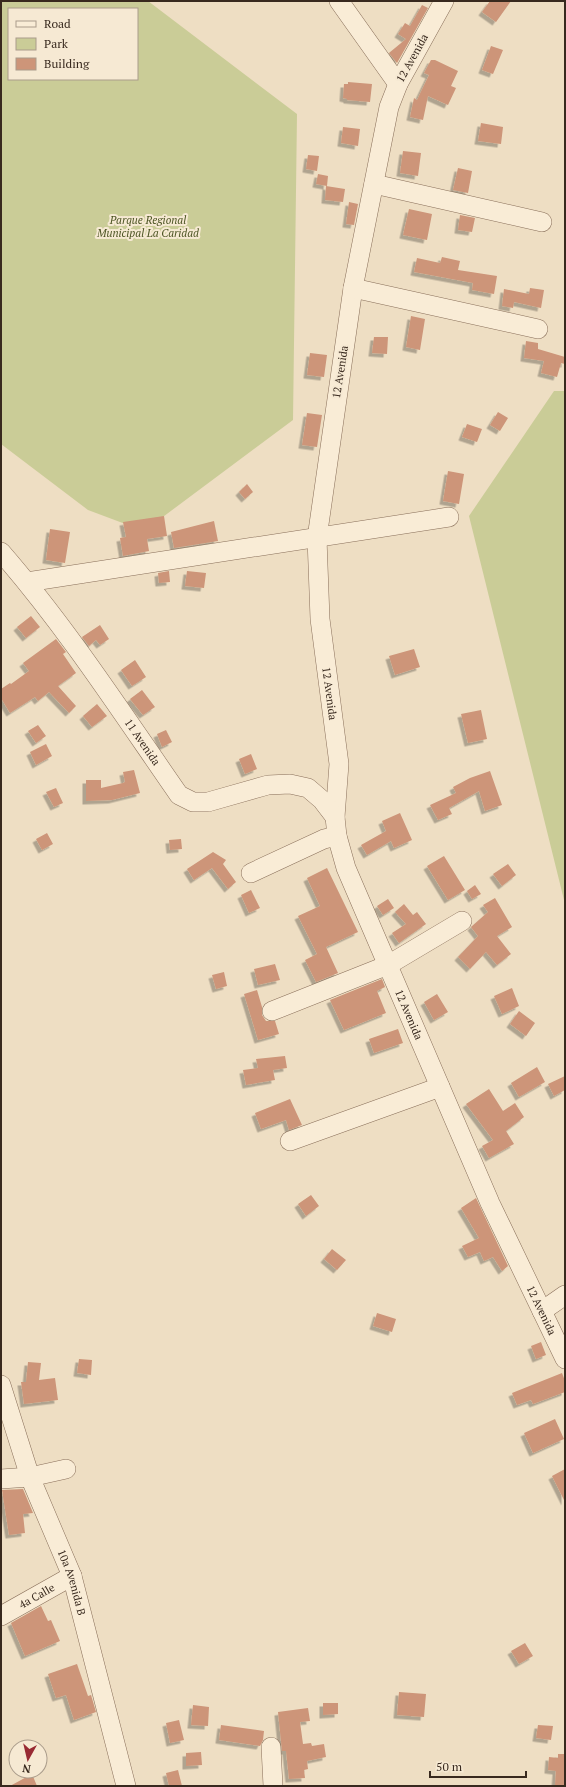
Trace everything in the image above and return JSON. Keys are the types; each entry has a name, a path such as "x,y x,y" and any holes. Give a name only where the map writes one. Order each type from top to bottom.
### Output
{"street":[{"path":"339,1 398,84"},
{"name":"12 Avenida","path":"444,1 398,84 389,107 353,288 317,538 320,619 339,764 334,817 337,836 346,868 490,1203 565,1358"},
{"path":"374,184 542,222"},
{"path":"353,288 538,329"},
{"path":"27,582 450,517"},
{"name":"11 Avenida","path":"1,552 27,582 179,795 193,802 208,802 268,785 290,784 308,788 322,800 334,817"},
{"path":"251,873 324,839 337,836"},
{"path":"272,1011 388,965 462,921"},
{"path":"290,1141 440,1087"},
{"path":"542,1311 565,1295"},
{"name":"10a Avenida B","path":"1,1385 30,1477 72,1576 126,1786"},
{"path":"1,1479 30,1477 66,1469"},
{"name":"4a Calle","path":"1,1616 72,1576"},
{"path":"271,1747 273,1786"}],"green space":[{"name":"Parque Regional Municipal La Caridad","path":"1,1 148,1 297,114 293,420 144,531 88,510 1,444"},
{"path":"554,391 565,391 565,904 469,516"}],"building":[{"path":"490,1 511,1 496,22 482,12"},
{"path":"422,5 428,8 397,63 389,53 406,39 398,34 405,23 410,26"},
{"path":"491,46 503,50 493,74 482,70"},
{"path":"431,60 435,60 458,71 451,86 456,88 448,105 428,96 423,120 410,117 414,98 417,100 429,75 424,73"},
{"path":"348,82 372,84 370,102 347,100 343,98 344,84 348,84"},
{"path":"481,123 503,127 501,144 478,141"},
{"path":"343,127 360,129 358,146 341,143"},
{"path":"403,151 421,153 418,176 400,173"},
{"path":"308,155 319,156 317,171 306,169"},
{"path":"458,168 472,171 468,193 453,190"},
{"path":"318,174 328,176 327,186 316,184"},
{"path":"326,186 345,189 343,202 325,200"},
{"path":"349,202 358,204 354,225 346,224"},
{"path":"409,209 432,214 427,240 403,235"},
{"path":"460,215 475,218 472,232 458,230"},
{"path":"442,257 460,261 458,270 497,276 494,294 472,290 473,283 414,272 417,258 440,263"},
{"path":"530,288 544,290 541,308 514,302 513,308 502,306 504,289 529,294"},
{"path":"411,316 425,319 420,350 406,347"},
{"path":"374,337 388,337 387,354 372,353"},
{"path":"526,341 538,343 538,349 565,357 565,364 561,363 557,377 541,373 544,361 524,358"},
{"path":"310,353 327,355 324,377 307,375"},
{"path":"498,412 508,418 500,431 490,425"},
{"path":"307,413 322,415 317,447 302,445"},
{"path":"467,424 482,429 477,442 462,437"},
{"path":"448,471 464,474 459,504 443,501"},
{"path":"247,484 253,492 245,499 239,492"},
{"path":"164,516 167,536 147,539 149,551 123,556 120,538 126,537 123,522"},
{"path":"214,521 218,541 174,548 171,532"},
{"path":"50,529 70,532 65,563 46,560"},
{"path":"169,571 170,582 159,583 158,573"},
{"path":"187,571 206,573 204,588 185,586"},
{"path":"31,616 40,627 26,638 17,627"},
{"path":"100,625 109,639 100,645 96,640 89,646 82,637"},
{"path":"56,639 66,652 63,654 76,673 58,686 76,706 69,713 49,692 38,701 35,697 10,713 1,698 1,689 10,683 11,684 29,671 23,663"},
{"path":"414,649 420,667 395,675 389,656"},
{"path":"135,660 146,677 132,686 121,670"},
{"path":"142,690 155,707 143,715 130,699"},
{"path":"97,704 107,716 92,727 83,716"},
{"path":"481,710 487,739 468,743 461,714"},
{"path":"38,725 46,736 36,743 28,731"},
{"path":"166,730 172,742 162,747 157,734"},
{"path":"46,744 52,756 36,765 30,752"},
{"path":"251,754 257,769 245,774 239,759"},
{"path":"134,770 140,793 112,800 86,801 86,780 101,780 101,788 125,782 123,772"},
{"path":"490,771 502,805 485,811 479,791 449,808 452,814 438,820 430,805 456,793 453,787 470,778"},
{"path":"56,788 63,803 54,807 46,792"},
{"path":"400,813 412,840 394,848 391,841 367,855 361,845 386,831 382,821"},
{"path":"47,833 53,844 42,850 36,839"},
{"path":"181,839 182,849 170,850 169,840"},
{"path":"213,852 226,860 223,864 236,882 228,889 212,868 194,880 187,869"},
{"path":"444,856 465,890 448,900 427,866"},
{"path":"508,864 516,875 502,886 493,874"},
{"path":"327,868 358,932 326,947 338,973 316,982 305,960 317,954 298,916 320,906 307,878"},
{"path":"475,885 481,894 472,899 467,891"},
{"path":"251,890 260,908 249,913 241,895"},
{"path":"495,898 512,927 497,936 511,954 497,965 486,952 470,969 458,957 478,936 471,927 488,912 483,905"},
{"path":"388,899 394,908 383,915 377,906"},
{"path":"404,904 413,915 417,912 426,924 399,943 392,933 406,924 395,912"},
{"path":"275,964 280,980 258,985 254,969"},
{"path":"224,972 227,986 216,989 212,975"},
{"path":"382,979 385,987 377,991 386,1013 344,1030 330,1000"},
{"path":"512,988 519,1006 502,1014 494,996"},
{"path":"257,990 262,1007 262,1015 266,1021 275,1021 279,1034 258,1040 244,994"},
{"path":"437,994 448,1012 434,1020 424,1002"},
{"path":"519,1011 535,1023 526,1036 510,1024"},
{"path":"398,1029 403,1043 374,1053 369,1039"},
{"path":"285,1056 287,1068 273,1070 275,1080 246,1085 243,1070 258,1068 256,1059"},
{"path":"537,1067 545,1082 519,1097 511,1083"},
{"path":"565,1076 565,1090 554,1096 548,1084"},
{"path":"489,1089 503,1111 515,1103 524,1117 506,1131 514,1144 489,1158 482,1146 493,1140 466,1104"},
{"path":"290,1099 302,1125 289,1130 286,1120 261,1129 255,1113"},
{"path":"311,1195 319,1206 306,1216 298,1204"},
{"path":"476,1198 508,1266 502,1271 493,1257 484,1261 480,1252 468,1257 462,1246 479,1238 461,1208"},
{"path":"332,1249 346,1260 337,1270 324,1259"},
{"path":"377,1313 396,1319 392,1332 373,1326"},
{"path":"541,1342 546,1355 536,1359 531,1346"},
{"path":"79,1359 92,1360 91,1375 77,1373"},
{"path":"28,1362 41,1363 39,1380 55,1378 58,1400 24,1404 21,1382 26,1382"},
{"path":"562,1373 565,1381 565,1392 533,1404 531,1400 517,1405 512,1393"},
{"path":"555,1419 564,1439 533,1453 524,1433"},
{"path":"565,1469 565,1502 552,1476"},
{"path":"23,1489 33,1513 23,1514 25,1533 9,1535 2,1490"},
{"path":"41,1606 48,1621 51,1620 60,1641 25,1656 11,1623"},
{"path":"525,1643 533,1656 519,1664 511,1651"},
{"path":"77,1664 88,1696 91,1695 96,1712 74,1720 66,1695 56,1698 48,1674"},
{"path":"399,1692 426,1694 424,1717 397,1715"},
{"path":"323,1703 338,1703 338,1714 323,1715"},
{"path":"193,1705 209,1707 208,1726 191,1725"},
{"path":"308,1708 310,1721 300,1722 303,1744 311,1743 312,1746 324,1744 326,1757 307,1761 308,1769 304,1770 305,1778 289,1779 286,1751 282,1751 278,1712"},
{"path":"179,1720 184,1740 170,1743 166,1723"},
{"path":"221,1725 264,1731 263,1740 260,1746 219,1740"},
{"path":"538,1725 553,1726 551,1740 536,1738"},
{"path":"201,1752 202,1765 186,1766 186,1753"},
{"path":"558,1754 565,1754 565,1786 555,1785 556,1771 548,1770 549,1757 558,1758"},
{"path":"178,1770 182,1786 169,1786 166,1773"},
{"path":"23,1779 34,1779 37,1786 10,1786"}]}
